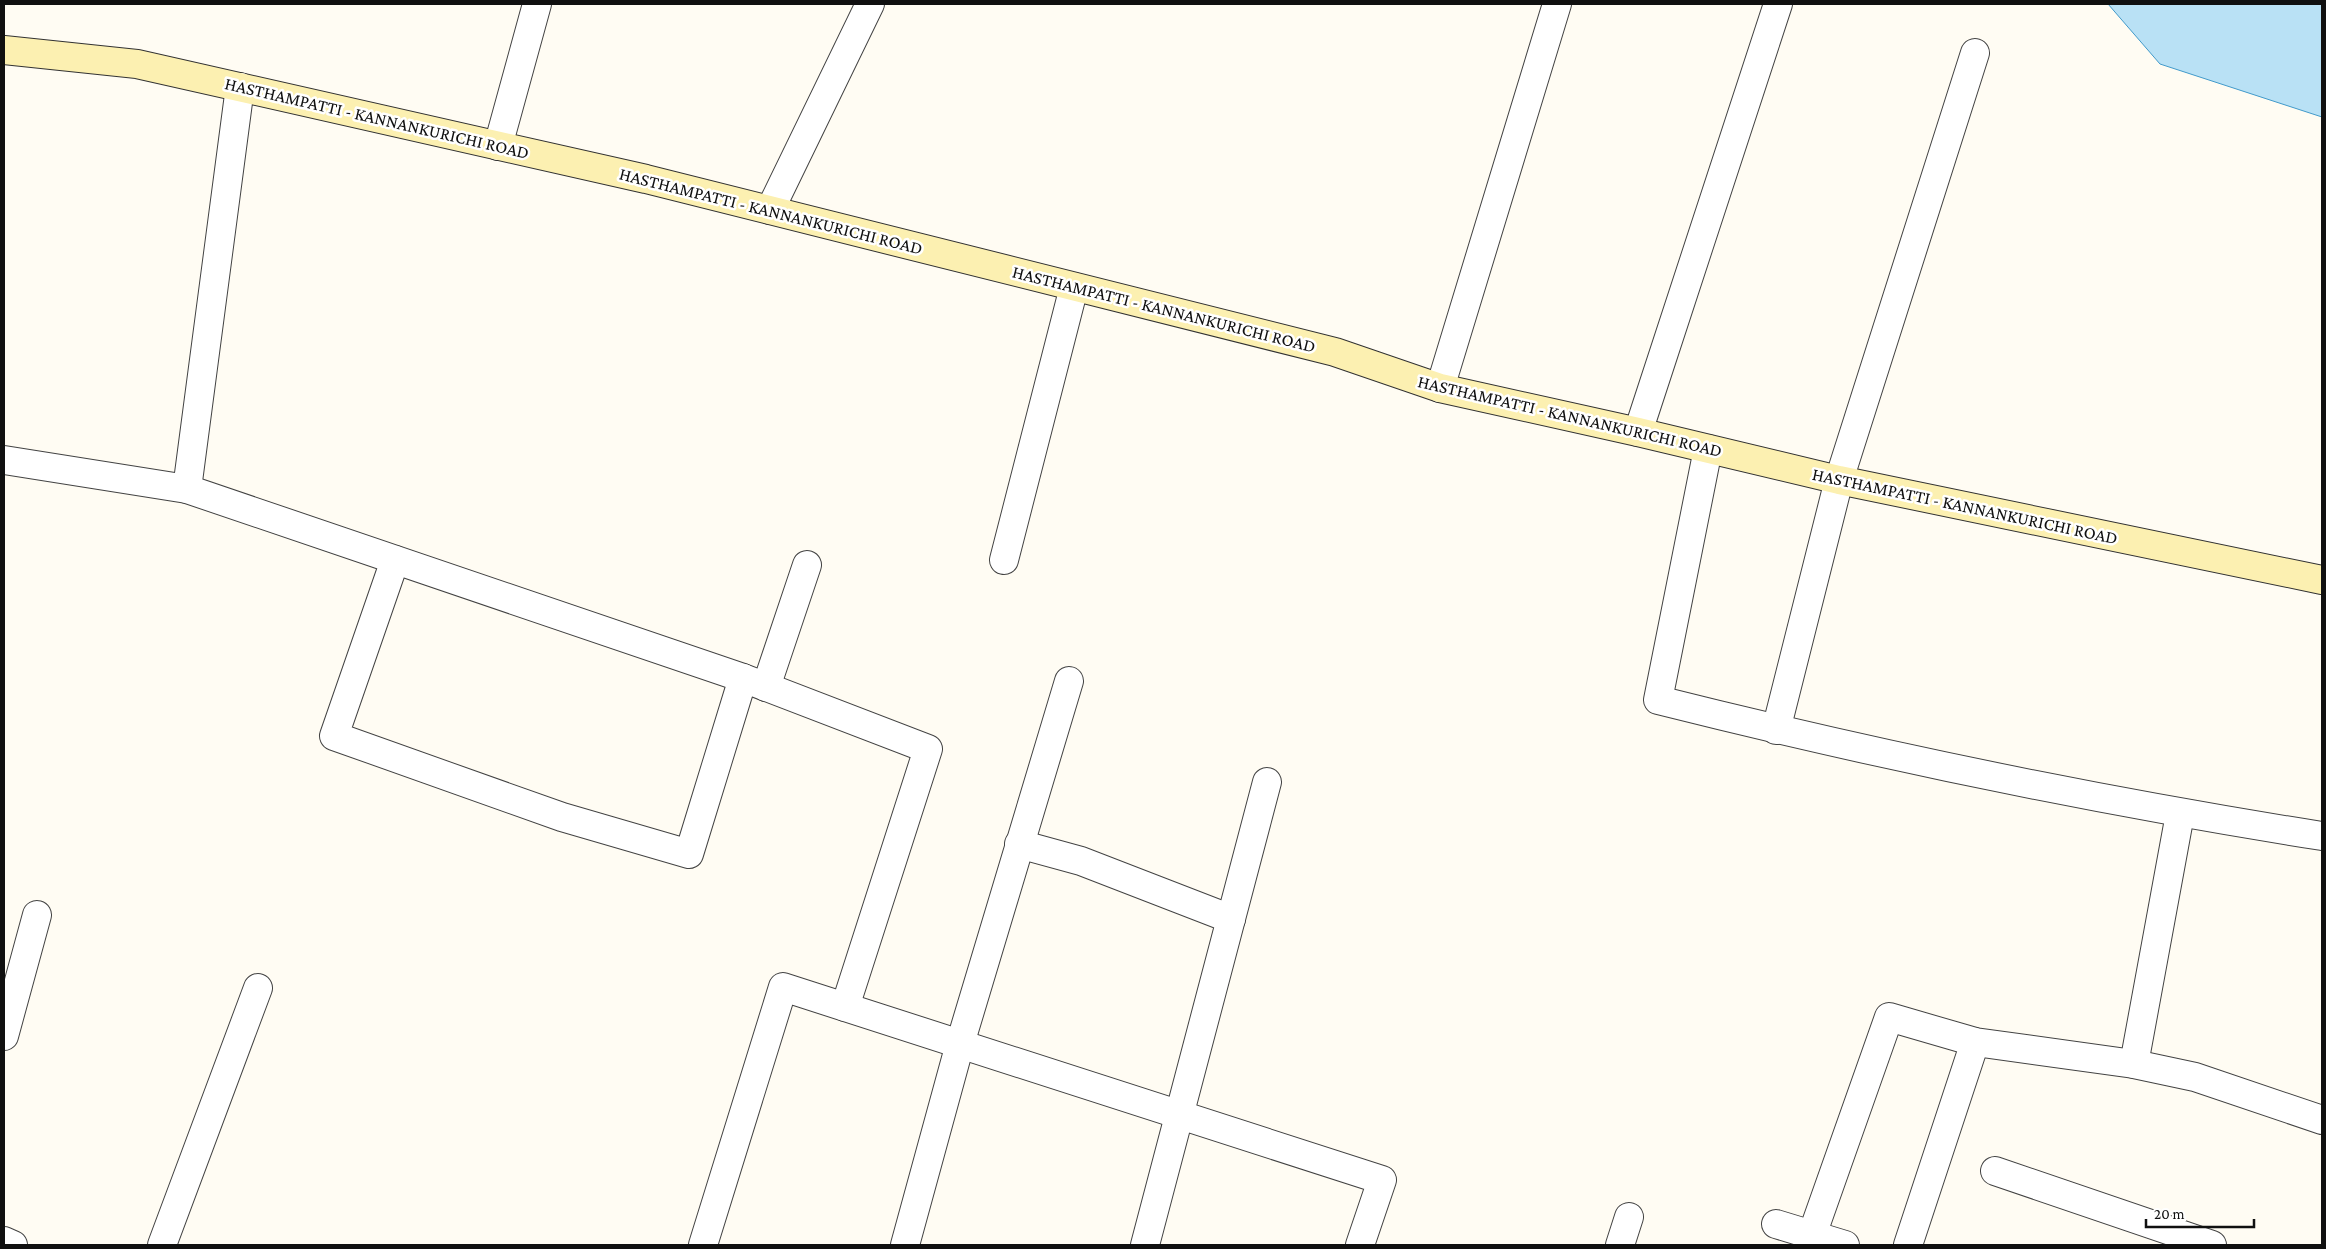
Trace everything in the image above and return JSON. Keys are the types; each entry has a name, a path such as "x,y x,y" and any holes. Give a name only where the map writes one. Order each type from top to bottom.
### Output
{"main road":[{"name":"HASTHAMPATTI - KANNANKURICHI ROAD","path":"4,50 137,64 646,179 1335,352 1440,388 1638,432 1839,480 2014,518 2322,580"}],"street":[{"path":"498,146 536,4"},
{"path":"770,210 870,4"},
{"path":"1440,388 1557,4"},
{"path":"1638,432 1778,4"},
{"path":"1776,730 1839,480 1975,53"},
{"path":"187,489 240,87"},
{"path":"1004,560 1074,287"},
{"path":"1708,449 1658,700 1776,730 2180,814 2322,836"},
{"path":"4,460 187,489 755,683 928,750 845,1006"},
{"path":"395,560 334,736 562,817 689,854 755,683 807,565"},
{"path":"906,1245 960,1044 1068,681"},
{"path":"1145,1245 1267,782"},
{"path":"2134,1064 2180,814"},
{"path":"1019,844 1081,861 1231,919"},
{"path":"4,1036 37,915"},
{"path":"703,1245 783,987 1382,1180 1360,1245"},
{"path":"162,1245 258,988"},
{"path":"1812,1235 1889,1016 1975,1042 2134,1064 2195,1077 2322,1120"},
{"path":"1908,1245 1975,1042"},
{"path":"1995,1171 2212,1245"},
{"path":"1620,1245 1629,1217"},
{"path":"1776,1224 1845,1245"},
{"path":"4,1241 13,1245"}],"water":[{"path":"2108,4 2322,4 2322,117 2160,64"}]}
